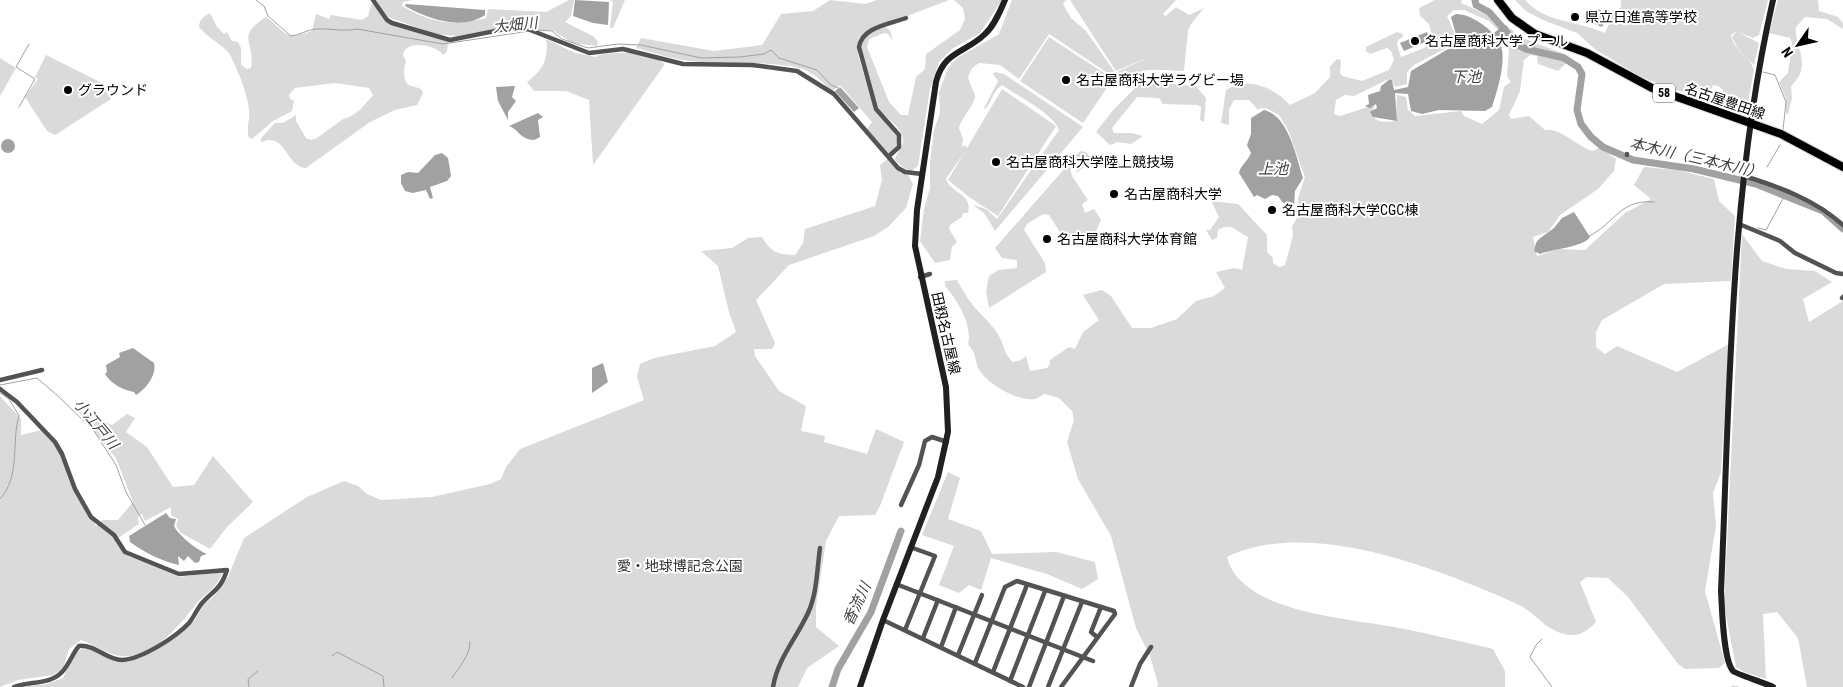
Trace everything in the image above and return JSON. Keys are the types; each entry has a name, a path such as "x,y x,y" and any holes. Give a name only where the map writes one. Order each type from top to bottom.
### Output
{"main road":[{"name":"田籾名古屋線","path":"860,687 882,620 938,477 946,442 949,417 946,387 920,277 915,246 915,228 936,82 940,68 959,50 984,35 1006,0"},
{"name":"名古屋豊田線","path":"1498,0 1512,18 1535,34 1587,53 1659,91 1781,134 1843,167"},
{"path":"1773,0 1760,59 1739,224 1733,309 1721,591 1722,623 1734,672 1773,687"}],"street":[{"path":"373,0 387,20 392,23 450,40 520,26 589,53 623,49 654,55 676,63 752,65 797,71 834,94 902,171 922,174"},
{"path":"889,156 898,147 899,135 876,109 859,47 862,38 868,32 906,18"},
{"path":"1744,177 1795,194 1823,208 1843,225"},
{"path":"1739,224 1780,241 1795,253 1836,273 1843,274"},
{"path":"920,277 930,274"},
{"path":"0,380 42,370"},
{"path":"0,389 17,402 55,442 62,454 75,489 92,517 114,535 125,552 179,574 227,570 224,580 214,594 203,602 188,624 150,652 121,660 106,655 88,645 79,646 58,676 14,687"},
{"path":"901,505 919,465 925,440 932,437 946,442"},
{"path":"905,630 934,556 910,547"},
{"path":"773,687 781,658 803,622 812,602 820,548"},
{"path":"975,664 1005,587 1018,581 1114,611 1115,614 1061,687"},
{"path":"896,584 921,592 1093,661"},
{"path":"993,672 1027,585"},
{"path":"1010,681 1045,591"},
{"path":"958,655 982,595"},
{"path":"1029,687 1064,596"},
{"path":"922,638 938,600"},
{"path":"1048,687 1082,602"},
{"path":"941,647 956,607"},
{"path":"1097,637 1091,632 1101,607"},
{"path":"882,620 1023,687"},
{"path":"1132,687 1140,664 1151,647"}],"green space":[{"path":"376,0 413,0 403,2 402,6 433,20 453,23 486,18 488,9 546,12 569,0 574,0 571,16 565,22 593,36 598,41 597,46 572,43 552,30 530,30 517,25 458,36 435,34 388,17"},
{"path":"610,0 625,0 613,28 610,28 613,2"},
{"path":"830,0 865,4 877,0 949,0 866,32 858,40 858,55 874,109 898,138 895,149 888,153 867,129 872,122 840,85 832,91 811,73 788,66 692,61 668,57 636,48 641,38 714,51 762,45 781,14 813,11"},
{"path":"954,0 1002,0 980,33 952,49 939,62 930,89 918,166 911,171 905,169 895,160 902,145 902,134 877,106 868,82 861,49 862,44 866,36 872,32 885,27 890,30 893,42 888,34 884,33 869,39 867,47 889,102 901,115 908,115 916,77 925,69 926,54 960,30 965,19 963,8"},
{"path":"1012,0 1066,0 1063,4 1071,18 1086,31 1114,71 1112,76 1049,34 1019,79 1000,65 979,63 972,68 968,77 975,99 959,128 963,139 962,147 965,145 967,148 1002,89 1056,126 998,216 969,197 948,180 965,151 946,179 952,188 965,197 969,206 968,213 963,213 962,217 950,225 949,229 957,242 952,247 950,260 935,263 920,241 924,209 930,188 930,162 934,130 940,113 939,92 948,68 957,58 999,34"},
{"path":"1070,0 1176,0 1163,14 1166,16 1176,7 1189,15 1204,8 1191,24 1188,31 1184,71 1142,71 1119,84 1117,72 1149,57 1116,71"},
{"path":"1435,0 1462,0 1461,3 1490,16 1502,28 1511,29 1522,38 1565,54 1570,59 1558,71 1538,64 1537,56 1530,55 1524,60 1520,91 1509,115 1511,119 1529,116 1545,130 1557,132 1587,149 1593,151 1600,147 1616,159 1614,171 1598,189 1560,215 1548,232 1533,237 1537,256 1559,249 1585,250 1625,213 1651,199 1634,185 1644,167 1677,170 1714,179 1719,201 1735,216 1731,281 1664,284 1602,320 1596,332 1596,347 1605,354 1617,346 1677,372 1729,344 1721,472 1713,493 1716,526 1705,591 1725,663 1719,668 1685,669 1678,664 1628,597 1608,578 1587,577 1580,582 1596,622 1582,633 1567,635 1551,628 1519,605 1414,563 1374,552 1335,545 1296,543 1260,546 1227,557 1236,576 1253,591 1275,602 1328,616 1411,630 1493,649 1505,671 1505,687 1157,687 1158,684 1150,656 1136,628 1111,536 1078,479 1067,442 1074,420 1072,411 1059,398 1045,394 1035,399 1021,398 997,387 984,376 968,344 968,329 963,313 945,286 945,281 957,280 970,301 997,333 1010,359 1013,362 1021,360 1026,356 1030,371 1047,368 1050,360 1069,347 1075,349 1083,332 1099,320 1083,295 1102,290 1111,296 1132,328 1151,328 1177,319 1196,301 1214,296 1225,288 1216,272 1234,268 1242,270 1248,237 1233,228 1227,227 1218,230 1217,238 1212,240 1206,230 1210,230 1219,217 1211,201 1238,204 1267,235 1267,252 1273,258 1273,263 1279,267 1285,265 1293,236 1292,226 1299,215 1298,198 1305,177 1288,130 1279,115 1268,109 1261,108 1258,110 1249,100 1234,100 1229,109 1229,125 1221,123 1226,90 1243,84 1260,85 1276,93 1290,105 1315,93 1330,77 1330,66 1337,59 1341,60 1340,72 1342,76 1362,81 1389,70 1394,60 1391,51 1387,48 1370,54 1366,51 1366,47 1397,32 1403,34 1403,37 1398,40 1397,45 1401,57 1424,48 1433,38 1429,24 1420,16 1419,8","holes":["1454,10 1464,10 1489,21 1503,35 1502,39 1509,51 1507,76 1511,82 1504,87 1499,110 1482,124 1464,116 1461,111 1415,116 1408,110 1406,97 1397,95 1396,121 1382,122 1376,119 1373,114 1374,105 1340,116 1334,114 1336,100 1345,95 1354,96 1391,78 1395,87 1407,84 1407,72 1414,65 1452,45 1454,32 1447,16"]},
{"path":"1515,0 1525,0 1542,13 1605,33 1614,13 1621,7 1621,0 1768,0 1759,35 1753,38 1738,32 1759,43 1754,65 1747,59 1754,70 1748,103 1737,99 1731,101 1720,100 1723,90 1718,86 1713,85 1708,97 1701,99 1697,95 1671,89 1638,75 1596,50 1577,33 1543,20 1526,11","holes":["1737,31 1732,37 1738,49 1732,40 1731,35"]},
{"path":"1778,0 1818,0 1819,11 1838,17 1843,23 1843,29 1827,19 1805,17 1796,27 1802,68 1791,87 1792,98 1788,115 1786,113 1786,99 1779,82 1788,73 1792,43 1790,38 1769,33"},
{"path":"372,3 385,20 448,42 447,52 443,55 439,51 422,45 415,45 405,50 403,55 406,61 404,70 405,80 409,85 421,89 423,93 417,105 395,110 370,122 306,168 295,163 275,141 261,142 261,138 275,123 283,123 296,115 296,121 306,138 311,140 317,138 343,119 360,110 373,95 369,88 335,83 295,88 289,95 290,99 294,101 292,111 273,121 252,139 249,138 248,104 239,73 229,53 199,27 202,18 210,13 217,27 224,34 227,32 232,41 238,42 241,48 241,65 247,69 251,68 252,59 248,40 249,35 256,24 266,17 286,34 296,35 312,31 316,14 329,19 331,15 362,20 368,16"},
{"name":"名古屋商科大学ラグビー場","path":"1049,37 1113,79 1083,123 1020,81"},
{"path":"546,39 575,53 596,57 607,54 633,53 650,56 665,64 593,165 589,100 566,91 534,91 527,82 544,64 547,52"},
{"name":"グラウンド","path":"46,55 100,82 111,99 55,135 47,131 25,97 38,79 35,77"},
{"path":"0,58 16,68 0,96"},
{"path":"995,72 1004,74 1083,127 995,231 985,214 973,205 986,209 997,219 1059,130 1050,117 1002,85 983,110 998,81 993,74"},
{"path":"1153,82 1196,86 1206,98 1204,122 1200,120 1201,107 1197,105 1163,104 1159,98 1137,97 1112,128 1114,133 1132,133 1143,136 1131,144 1118,142 1110,145 1096,132 1114,109 1138,85"},
{"path":"1080,151 1086,152 1093,160 1076,173 1081,160 1079,158 1070,166 1072,176 1088,200 1082,204 1085,213 1094,209 1101,220 1095,234 1069,246 1049,215 1043,214 1027,224 1024,230 1045,263 1046,272 989,308 986,291 989,276 998,270 1017,268 1017,260 1002,258 995,248"},
{"name":"愛・地球博記念公園","path":"888,159 901,173 908,175 913,184 906,208 888,227 874,236 789,265 756,300 775,343 772,349 754,349 755,356 779,391 806,406 801,431 825,436 824,442 867,454 876,429 904,442 875,515 839,516 826,541 816,606 816,627 839,646 807,668 798,687 21,687 47,684 63,678 74,655 83,647 122,662 153,652 195,620 204,604 212,598 228,577 244,538 307,497 344,481 358,486 367,494 381,500 432,497 490,484 501,479 506,467 520,449 644,400 637,377 640,364 654,358 715,346 736,332 718,266 701,251 732,248 748,238 762,237 776,252 795,255 803,243 805,229 875,206 882,180 880,165"},
{"path":"1742,234 1762,261 1786,269 1815,271 1832,282 1803,299 1809,322 1843,301 1843,687 1807,687 1798,638 1777,612 1763,614 1766,679 1744,672 1736,667 1724,605"},
{"path":"0,396 21,419 21,435 42,430 57,447 96,526 102,520 118,520 133,502 116,458 77,410 112,425 127,414 135,418 126,432 147,447 173,487 194,485 213,456 253,502 227,527 210,549 181,533 176,526 178,519 171,515 171,507 145,521 142,514 138,516 139,524 118,538 113,537 121,549 130,557 147,562 179,577 223,572 213,588 198,602 180,624 153,648 131,656 120,656 81,640 69,649 63,669 53,675 18,680 0,687"},
{"path":"948,472 960,478 948,519 981,531 992,554 1056,552 1095,562 1098,579 1082,589 1047,574 991,558 981,590 969,585 959,593 939,585 954,546 922,535"}],"water":[{"path":"575,0 609,2 608,25 593,23 573,16"},
{"path":"406,4 485,10 485,15 476,20 456,23 434,19 414,11 405,6"},
{"path":"1598,9 1608,14 1602,27 1592,23"},
{"name":"下池","path":"1456,14 1470,17 1477,21 1491,31 1500,44 1503,57 1500,79 1492,107 1485,111 1439,110 1422,114 1411,111 1408,94 1395,93 1397,121 1373,117 1370,112 1377,108 1376,104 1370,108 1365,106 1369,104 1368,95 1380,91 1381,86 1390,79 1392,80 1394,90 1408,87 1411,71 1455,45 1457,38 1451,17"},
{"name":"名古屋商科大学 プール","path":"1427,32 1430,40 1404,51 1400,43"},
{"path":"515,86 512,97 516,101 508,112 508,120 498,101 496,87"},
{"path":"840,87 859,108 854,112 835,91"},
{"name":"上池","path":"1264,110 1280,120 1290,138 1303,178 1295,191 1294,207 1291,202 1283,203 1278,196 1272,195 1265,199 1257,195 1254,197 1239,173 1251,153 1247,145 1251,134 1251,118"},
{"path":"538,113 543,117 538,120 540,137 534,140 525,138 509,126"},
{"path":"5,139 11,139 15,146 11,153 5,153 1,149 1,143"},
{"path":"442,153 448,158 451,176 447,181 430,187 433,198 430,199 426,190 413,193 405,191 401,183 401,175 408,172 418,173 435,155"},
{"path":"1574,212 1590,237 1587,240 1540,254 1534,251 1539,239 1554,228 1562,218"},
{"path":"133,348 154,363 154,372 150,381 136,395 134,392 114,384 105,374 107,372 106,365 120,357 119,353"},
{"path":"603,363 608,382 592,393 592,368"},
{"path":"166,513 170,518 176,519 174,526 184,538 207,554 201,556 199,562 195,563 188,556 184,561 178,556 179,565 173,564 154,556 130,542 129,536"}],"waterway":[{"name":"大畑川","path":"256,0 264,6 268,16 291,36 315,29 357,29 443,44 530,31"},
{"name":"本木川（三本木川）","path":"1475,0 1476,5 1489,12 1518,45 1526,49 1564,58 1578,67 1582,74 1577,110 1581,124 1591,137 1603,147 1633,160 1694,169 1756,184 1823,211 1843,229"},
{"path":"1494,37 1505,29"},
{"name":"大畑川","path":"536,30 552,31 562,39 588,48 618,44 641,45 701,58 740,57 764,54 771,50 779,58 817,70 831,85 838,88"},
{"path":"19,107 35,79 16,67 29,44"},
{"path":"1763,72 1775,75 1786,102 1783,130"},
{"path":"1767,167 1780,145"},
{"path":"1758,228 1766,230 1785,195"},
{"path":"1589,236 1606,225 1625,208 1642,202 1654,202"},
{"name":"小江戸川","path":"0,385 37,378 58,396 94,431 116,465 126,492 145,525"},
{"path":"0,393 9,399 19,416 11,480 7,490 0,499"},
{"name":"香流川","path":"832,687 838,669 871,612 901,531"},
{"path":"1542,639 1536,645 1530,657 1552,687"},
{"path":"452,678 466,657 470,642"},
{"path":"332,656 337,652 383,676 384,687"},
{"path":"249,687 248,679 258,671"},
{"path":"1732,687 1738,687"}],"place":[{"name":"県立日進高等学校","path":"1575,17"},
{"name":"名古屋商科大学 プール","path":"1415,41"},
{"name":"名古屋商科大学ラグビー場","path":"1066,80"},
{"name":"グラウンド","path":"68,90"},
{"name":"名古屋商科大学陸上競技場","path":"996,162"},
{"name":"名古屋商科大学","path":"1114,194"},
{"name":"名古屋商科大学CGC棟","path":"1272,210"},
{"name":"名古屋商科大学体育館","path":"1047,239"}]}
